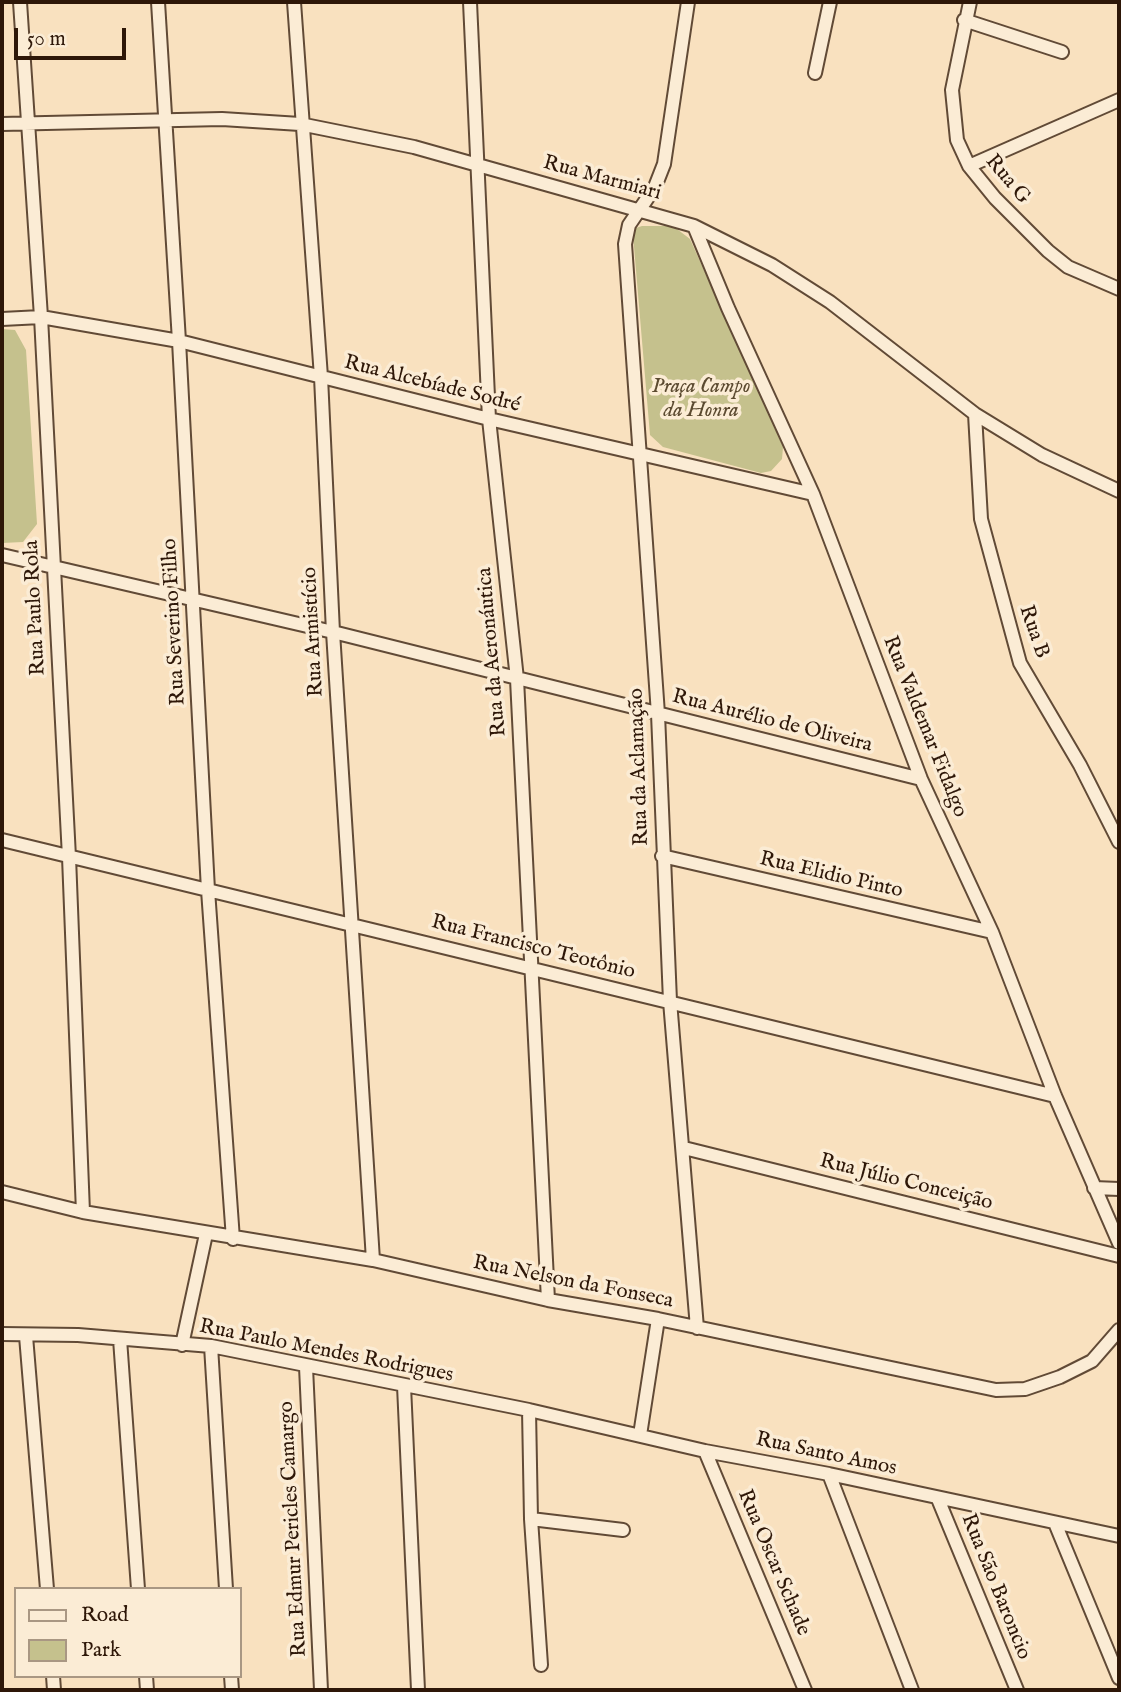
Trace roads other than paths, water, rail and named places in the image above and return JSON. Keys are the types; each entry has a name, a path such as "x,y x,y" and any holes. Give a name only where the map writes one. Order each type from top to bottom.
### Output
{"street":[{"name":"Rua Paulo Rola","path":"20,2 41,317 69,857 83,1212"},
{"name":"Rua Severino Filho","path":"158,2 208,890 233,1239"},
{"name":"Rua Armistício","path":"293,2 300,124 321,377 333,632 373,1260"},
{"name":"Rua da Aeronáutica","path":"470,2 489,419 517,680 548,1300"},
{"name":"Rua da Aclamação","path":"688,2 664,164 655,187 629,225 625,244 658,714 670,1001 697,1328"},
{"path":"815,73 830,2"},
{"name":"Rua G","path":"970,2 964,20 952,90 957,140 969,166 995,198 1048,251 1068,267 1119,289"},
{"path":"964,20 1062,52"},
{"path":"969,166 1119,100"},
{"name":"Rua Marmiari","path":"2,124 165,119 222,119 300,124 345,131 640,208 694,226 772,265 830,302 975,414 1042,455 1119,491"},
{"name":"Rua Valdemar Fidalgo","path":"694,226 728,308 813,494 921,779 992,932 1055,1096 1119,1243"},
{"name":"Rua Alcebíade Sodré","path":"2,319 41,317 179,341 489,419 813,494"},
{"name":"Rua B","path":"975,414 981,519 1020,663 1080,765 1119,842"},
{"name":"Rua Aurélio de Oliveira","path":"2,555 333,632 921,779"},
{"name":"Rua Francisco Teotônio","path":"2,840 1055,1096"},
{"name":"Rua Elidio Pinto","path":"662,856 992,932"},
{"name":"Rua Júlio Conceição","path":"684,1147 1119,1256"},
{"path":"1094,1188 1119,1189"},
{"name":"Rua Nelson da Fonseca","path":"2,1192 83,1212 233,1239 373,1260 548,1300 658,1319 996,1390 1025,1389 1092,1362 1119,1330"},
{"path":"182,1345 206,1234"},
{"path":"640,1435 658,1319"},
{"name":"Rua Paulo Mendes Rodrigues","path":"2,1334 211,1346 640,1435"},
{"path":"26,1335 47,1587"},
{"path":"120,1339 138,1587"},
{"path":"211,1346 226,1587"},
{"name":"Rua Edmur Pericles Camargo","path":"306,1367 321,1690"},
{"path":"404,1386 418,1690"},
{"path":"529,1410 531,1519 541,1665"},
{"name":"Rua Santo Amos","path":"640,1435 705,1451 829,1474 1119,1536"},
{"name":"Rua Oscar Schade","path":"705,1451 804,1690"},
{"path":"829,1474 912,1690"},
{"name":"Rua São Baroncio","path":"938,1499 1017,1690"},
{"path":"531,1519 623,1531"},
{"path":"1055,1522 1119,1678"}],"park label":[{"name":"Praça Campo da Honra","path":"701,400"}]}
